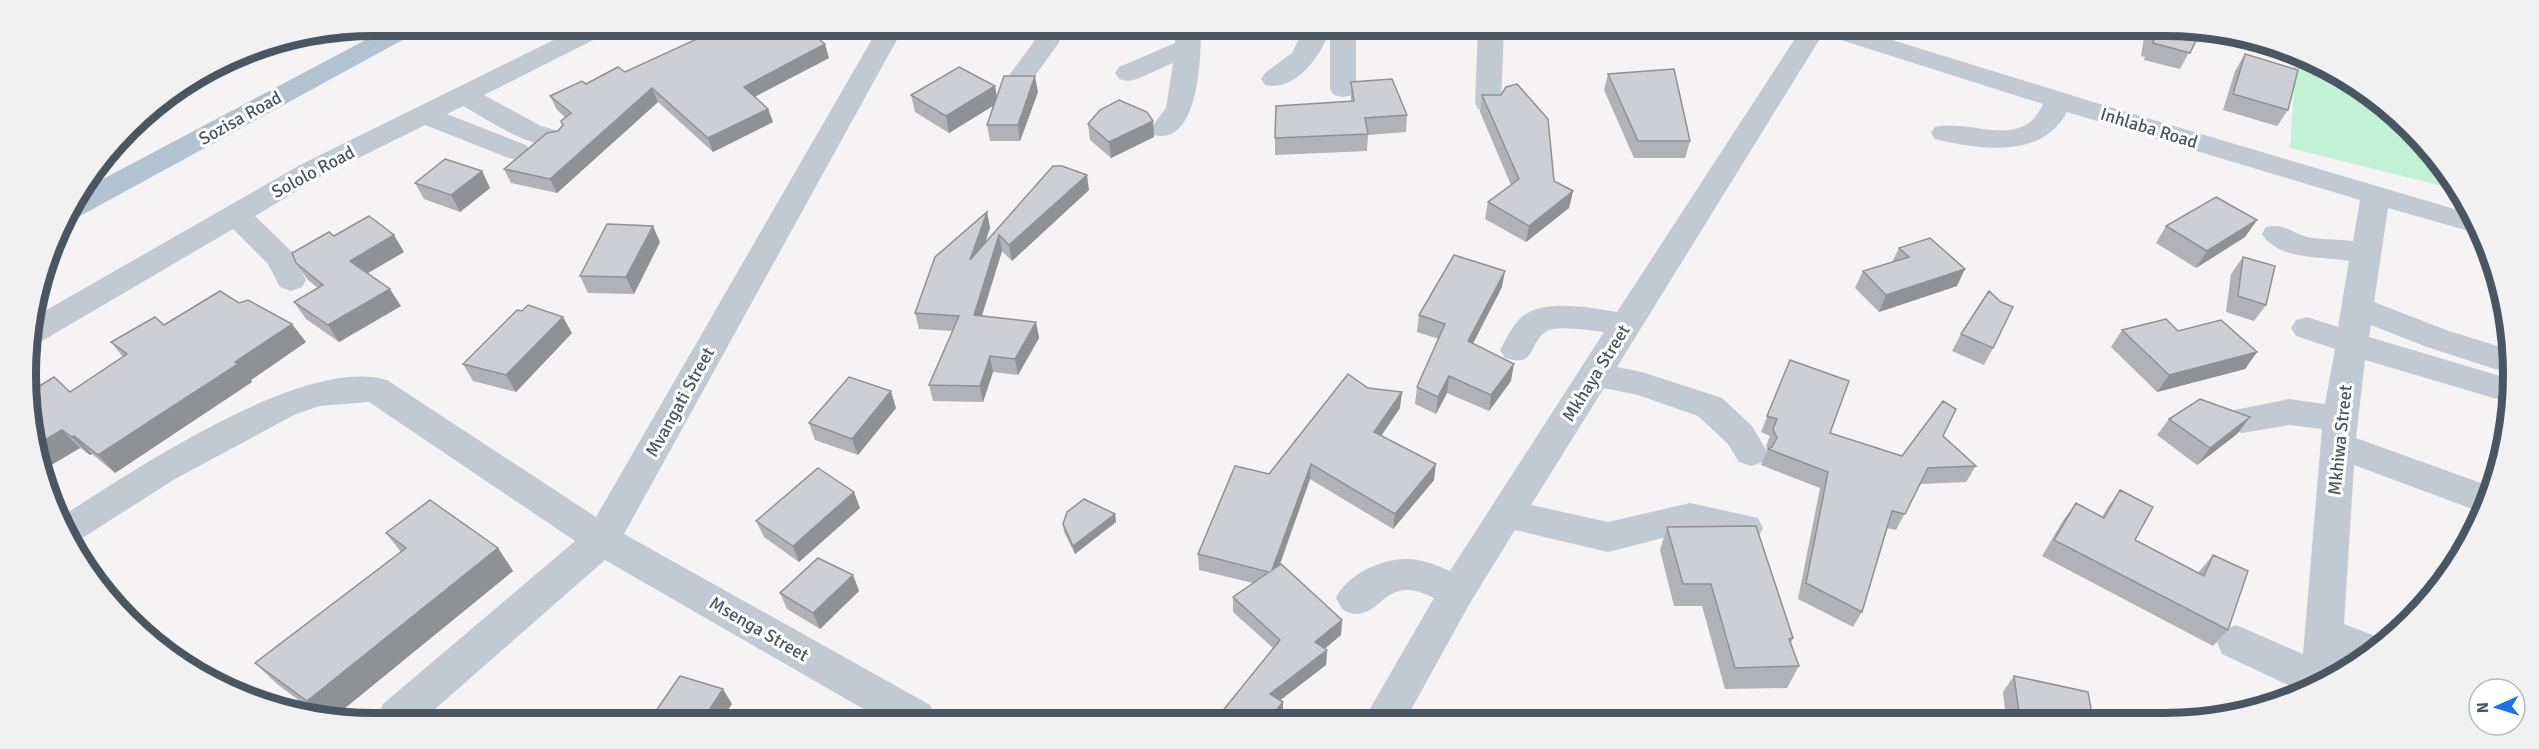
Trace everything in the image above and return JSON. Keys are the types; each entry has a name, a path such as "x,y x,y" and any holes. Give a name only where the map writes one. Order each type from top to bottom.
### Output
{"main road":[{"name":"Sozisa Road","path":"83,202 391,36"}],"street":[{"name":"Sololo Road","path":"39,328 310,171 582,36"},
{"name":"Mvangati Street","path":"402,713 602,540 887,36"},
{"path":"1020,78 1048,36"},
{"path":"1274,79 1295,67 1314,43 1316,36"},
{"path":"1343,36 1343,89"},
{"path":"1488,103 1491,36"},
{"name":"Mkhaya Street","path":"1387,713 1457,592 1809,36"},
{"name":"Inhlaba Road","path":"1854,36 2058,100 2467,222"},
{"path":"1128,73 1188,37"},
{"path":"1164,129 1179,109 1188,37"},
{"path":"464,95 531,132 553,138"},
{"path":"1945,133 1978,139 2017,137 2040,129 2052,116 2058,100"},
{"path":"425,115 516,151"},
{"name":"Mkhiwa Street","path":"2321,675 2339,432 2375,195"},
{"path":"237,214 281,260 291,280"},
{"path":"2277,234 2307,248 2335,248 2366,254"},
{"path":"2358,308 2435,339 2502,360"},
{"path":"1516,350 1536,323 1551,319 1594,318 1626,325"},
{"path":"2307,328 2414,364 2502,389"},
{"path":"1595,374 1642,384 1710,407 1740,435 1751,453"},
{"name":"Msenga Street","path":"73,528 163,469 282,406 317,394 375,389 602,540 907,713"},
{"path":"2242,420 2289,412 2339,432 2480,497"},
{"path":"1507,514 1608,537 1690,517 1745,528"},
{"path":"1355,597 1374,582 1402,573 1430,577 1457,592"},
{"path":"2324,634 2364,648"},
{"path":"2235,642 2311,679"}],"green space":[{"path":"2296,63 2334,81 2371,106 2419,151 2447,187 2290,148"}],"building":[{"path":"703,36 769,36 772,38 815,36 825,44 744,87 768,109 708,138 652,88 550,179 504,169 547,133 558,131 563,125 561,121 571,113 550,96 582,81 586,84 618,67 625,72"},
{"path":"2150,36 2197,38 2190,53 2153,43 2154,40 2150,39"},
{"path":"2245,54 2298,70 2288,110 2233,94"},
{"path":"959,67 995,86 946,116 911,95"},
{"path":"1674,69 1690,141 1638,141 1608,74"},
{"path":"1004,76 1035,76 1018,125 987,125"},
{"path":"1392,79 1407,115 1365,118 1368,134 1275,138 1276,106 1354,101 1351,82"},
{"path":"1517,84 1548,119 1554,181 1573,191 1529,226 1488,202 1519,179 1482,95 1501,95 1506,87"},
{"path":"1119,100 1147,112 1153,121 1109,142 1088,124 1100,110"},
{"path":"445,159 482,171 451,195 415,183"},
{"path":"1053,166 1062,166 1087,175 1009,245 999,235 974,315 1036,322 1015,359 990,356 980,386 929,385 959,316 915,313 935,257 987,212 970,260"},
{"path":"2216,197 2257,220 2207,251 2166,226"},
{"path":"369,216 394,235 350,261 390,289 328,325 294,302 323,285 296,263 292,253 329,232 334,236"},
{"path":"607,224 653,226 626,277 580,276"},
{"path":"1930,238 1965,269 1886,295 1863,271 1909,257 1899,248"},
{"path":"1454,255 1505,271 1468,341 1514,364 1491,395 1449,376 1438,397 1417,387 1445,324 1419,315"},
{"path":"2243,257 2275,266 2266,305 2238,296"},
{"path":"220,291 239,303 248,300 292,324 235,362 238,364 98,455 74,436 62,430 43,441 37,388 54,377 70,392 127,354 111,342 155,317 164,325"},
{"path":"1989,291 2001,302 2013,307 1993,348 1961,334"},
{"path":"528,305 563,317 506,375 463,364 517,310 522,311"},
{"path":"2166,319 2178,331 2221,320 2257,352 2169,375 2122,330"},
{"path":"1790,360 1849,381 1830,433 1902,456 1943,401 1956,409 1943,436 1976,466 1928,468 1905,514 1892,511 1862,612 1806,583 1828,472 1768,449 1772,447 1777,438 1773,429 1777,419 1767,416"},
{"path":"1348,374 1368,388 1402,392 1374,432 1436,464 1395,514 1311,464 1272,570 1281,564 1342,620 1315,642 1327,650 1270,694 1283,702 1274,713 1221,713 1280,640 1233,597 1269,572 1198,554 1235,466 1269,474"},
{"path":"849,377 891,391 852,439 809,423"},
{"path":"2200,399 2250,417 2210,448 2169,419"},
{"path":"818,468 854,492 793,546 756,521"},
{"path":"2120,490 2153,507 2135,540 2204,576 2213,555 2248,571 2228,630 2054,540 2076,503 2104,518"},
{"path":"1084,499 1115,514 1073,546 1063,524 1067,512"},
{"path":"430,500 498,548 307,701 255,663 406,548 386,533"},
{"path":"1756,526 1793,638 1789,639 1799,666 1735,668 1711,584 1683,584 1667,527"},
{"path":"818,558 853,575 813,613 780,593"},
{"path":"680,676 723,689 707,713 654,713"},
{"path":"2014,676 2088,692 2092,713 2019,713"}]}
